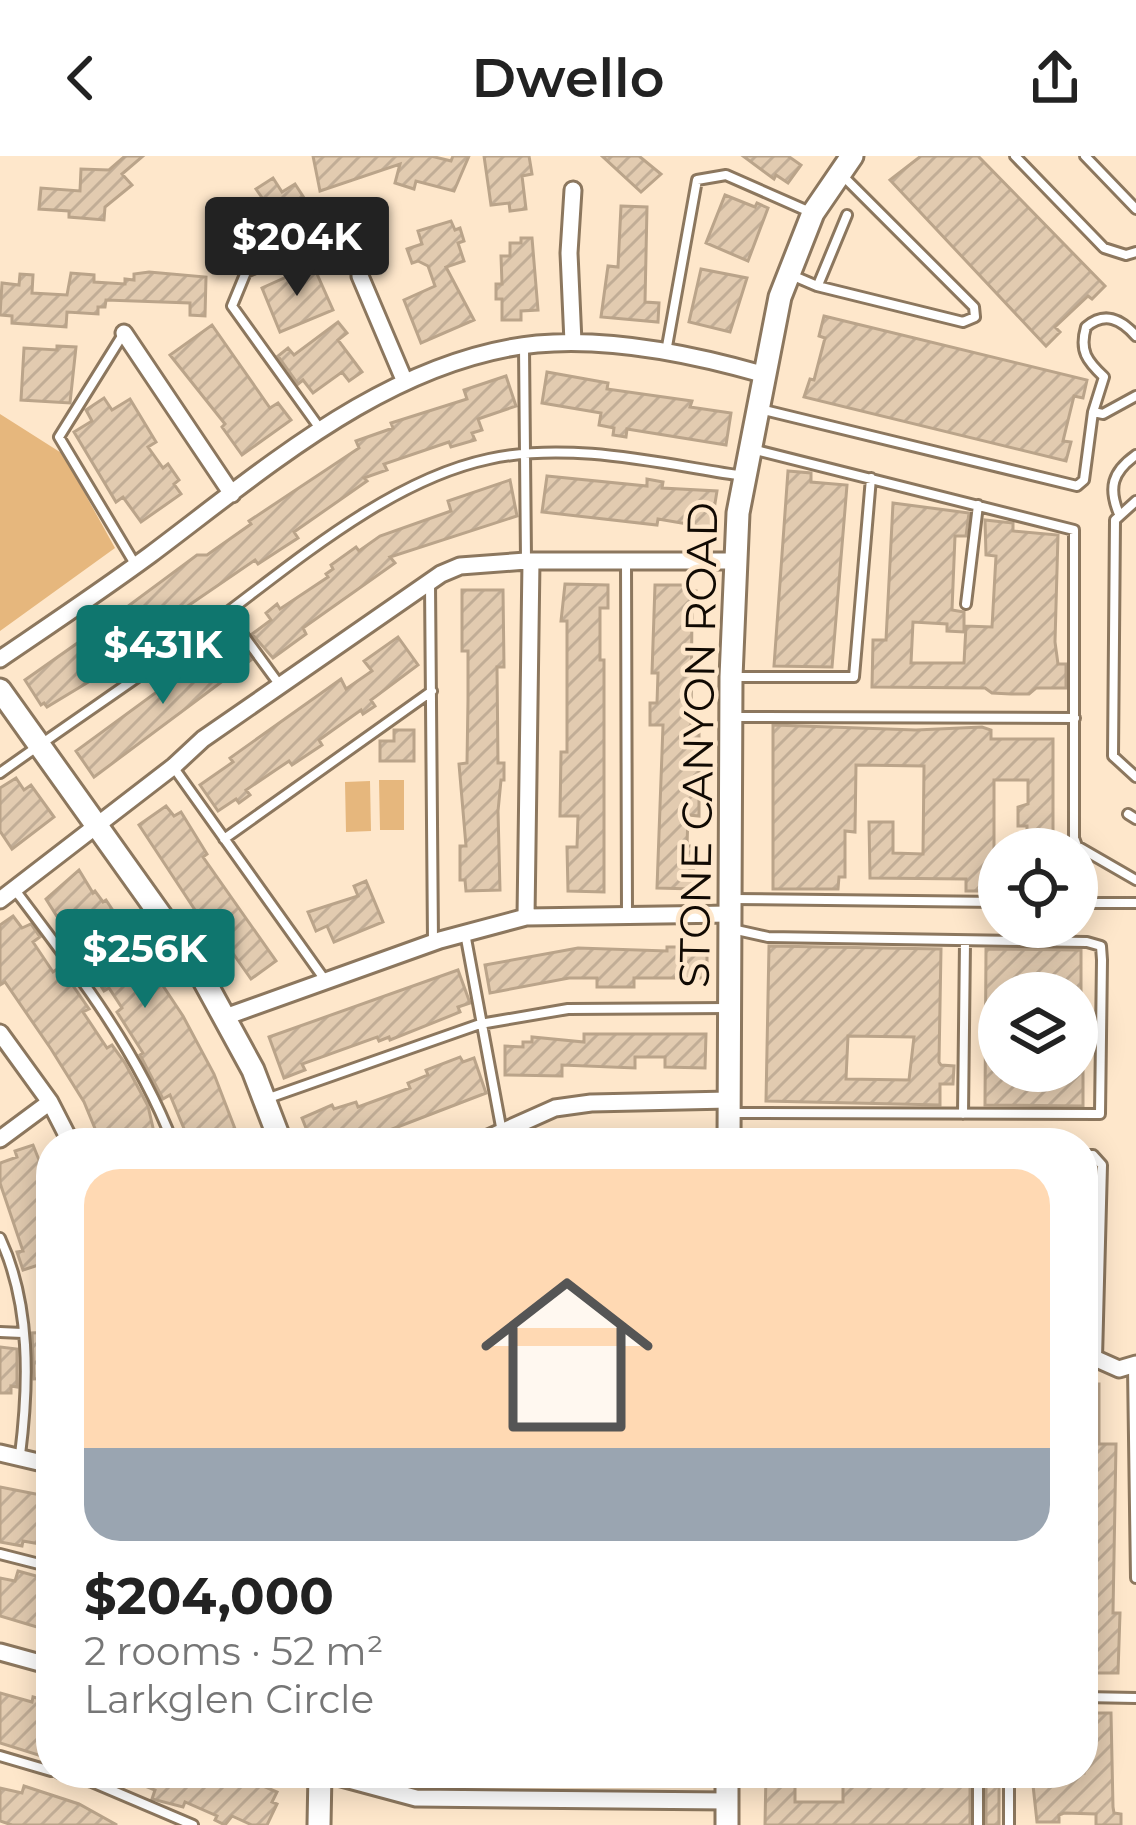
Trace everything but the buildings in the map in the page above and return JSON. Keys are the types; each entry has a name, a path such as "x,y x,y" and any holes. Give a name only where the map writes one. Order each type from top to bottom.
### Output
{"street":[{"name":"STONE CANYON ROAD","path":"729,1128 733,562 762,374 788,274 813,213 846,164"},
{"path":"573,342 569,253 574,190"},
{"path":"358,224 360,276 405,382"},
{"path":"124,333 232,494"},
{"path":"0,659 322,431 405,382 447,365 524,346 573,342 618,344 762,374"},
{"path":"526,917 528,561"},
{"path":"7,895 279,684 460,566 528,561 733,562"},
{"path":"0,690 194,962 226,1017 276,1128"},
{"path":"226,1017 433,942 526,917 730,914"},
{"path":"0,1034 63,1128"},
{"path":"0,1139 50,1102"},
{"path":"514,1128 532,1115 591,1103 729,1106"},
{"path":"1098,1360 1119,1369 1135,1365"},
{"path":"0,1453 36,1461"},
{"path":"0,1652 36,1662"},
{"path":"320,1825 321,1788"},
{"path":"378,1788 416,1798 727,1801"},
{"path":"727,1788 727,1825"}],"lane":[{"path":"1015,156 1104,248 1111,253 1136,252"},
{"path":"1085,156 1136,209"},
{"path":"788,274 817,286 963,322 975,317 974,307 846,164"},
{"path":"665,354 697,180 725,175 813,213"},
{"path":"817,286 847,215"},
{"path":"322,431 232,306 246,272 358,224"},
{"path":"756,408 1077,486 1084,480 1103,377 1082,349 1086,327 1096,319 1111,318 1125,323 1136,336"},
{"path":"124,333 59,437 136,566"},
{"path":"524,346 528,561"},
{"path":"1093,412 1103,414 1136,396"},
{"path":"749,448 1074,530 1076,843 1136,880"},
{"path":"1119,514 1111,496 1113,480 1121,465 1136,454"},
{"path":"0,773 405,491 488,459 526,455 614,457 744,477"},
{"path":"730,677 854,677 871,478"},
{"path":"1136,501 1115,520 1113,756 1136,777"},
{"path":"966,604 978,505"},
{"path":"626,560 627,915"},
{"path":"430,582 433,942"},
{"path":"227,613 279,684"},
{"path":"224,839 432,691"},
{"path":"730,717 1076,718"},
{"path":"174,766 325,980"},
{"path":"7,895 102,1012 146,1084 165,1128"},
{"path":"730,914 978,903"},
{"path":"1098,903 1136,903"},
{"path":"729,1106 1100,1114 1102,960 1101,946 1087,942 768,937 730,914"},
{"path":"465,933 500,1128"},
{"path":"963,1114 965,942"},
{"path":"265,1099 480,1024 568,1009 730,1008"},
{"path":"1098,1161 1102,1165 1098,1318"},
{"path":"0,1238 9,1258 23,1333 26,1406 20,1457"},
{"path":"0,1332 23,1333"},
{"path":"1135,1365 1136,1578"},
{"path":"0,1554 36,1563"},
{"path":"1098,1697 1136,1697"},
{"path":"0,1756 36,1766"},
{"path":"106,1788 193,1825"},
{"path":"978,1788 978,1825"},
{"path":"1009,1788 1009,1825"}],"shaded area":[{"path":"0,414 63,454 115,548 0,631"},
{"path":"379,780 404,780 404,830 380,830"},
{"path":"370,781 371,831 346,832 345,782"}]}
